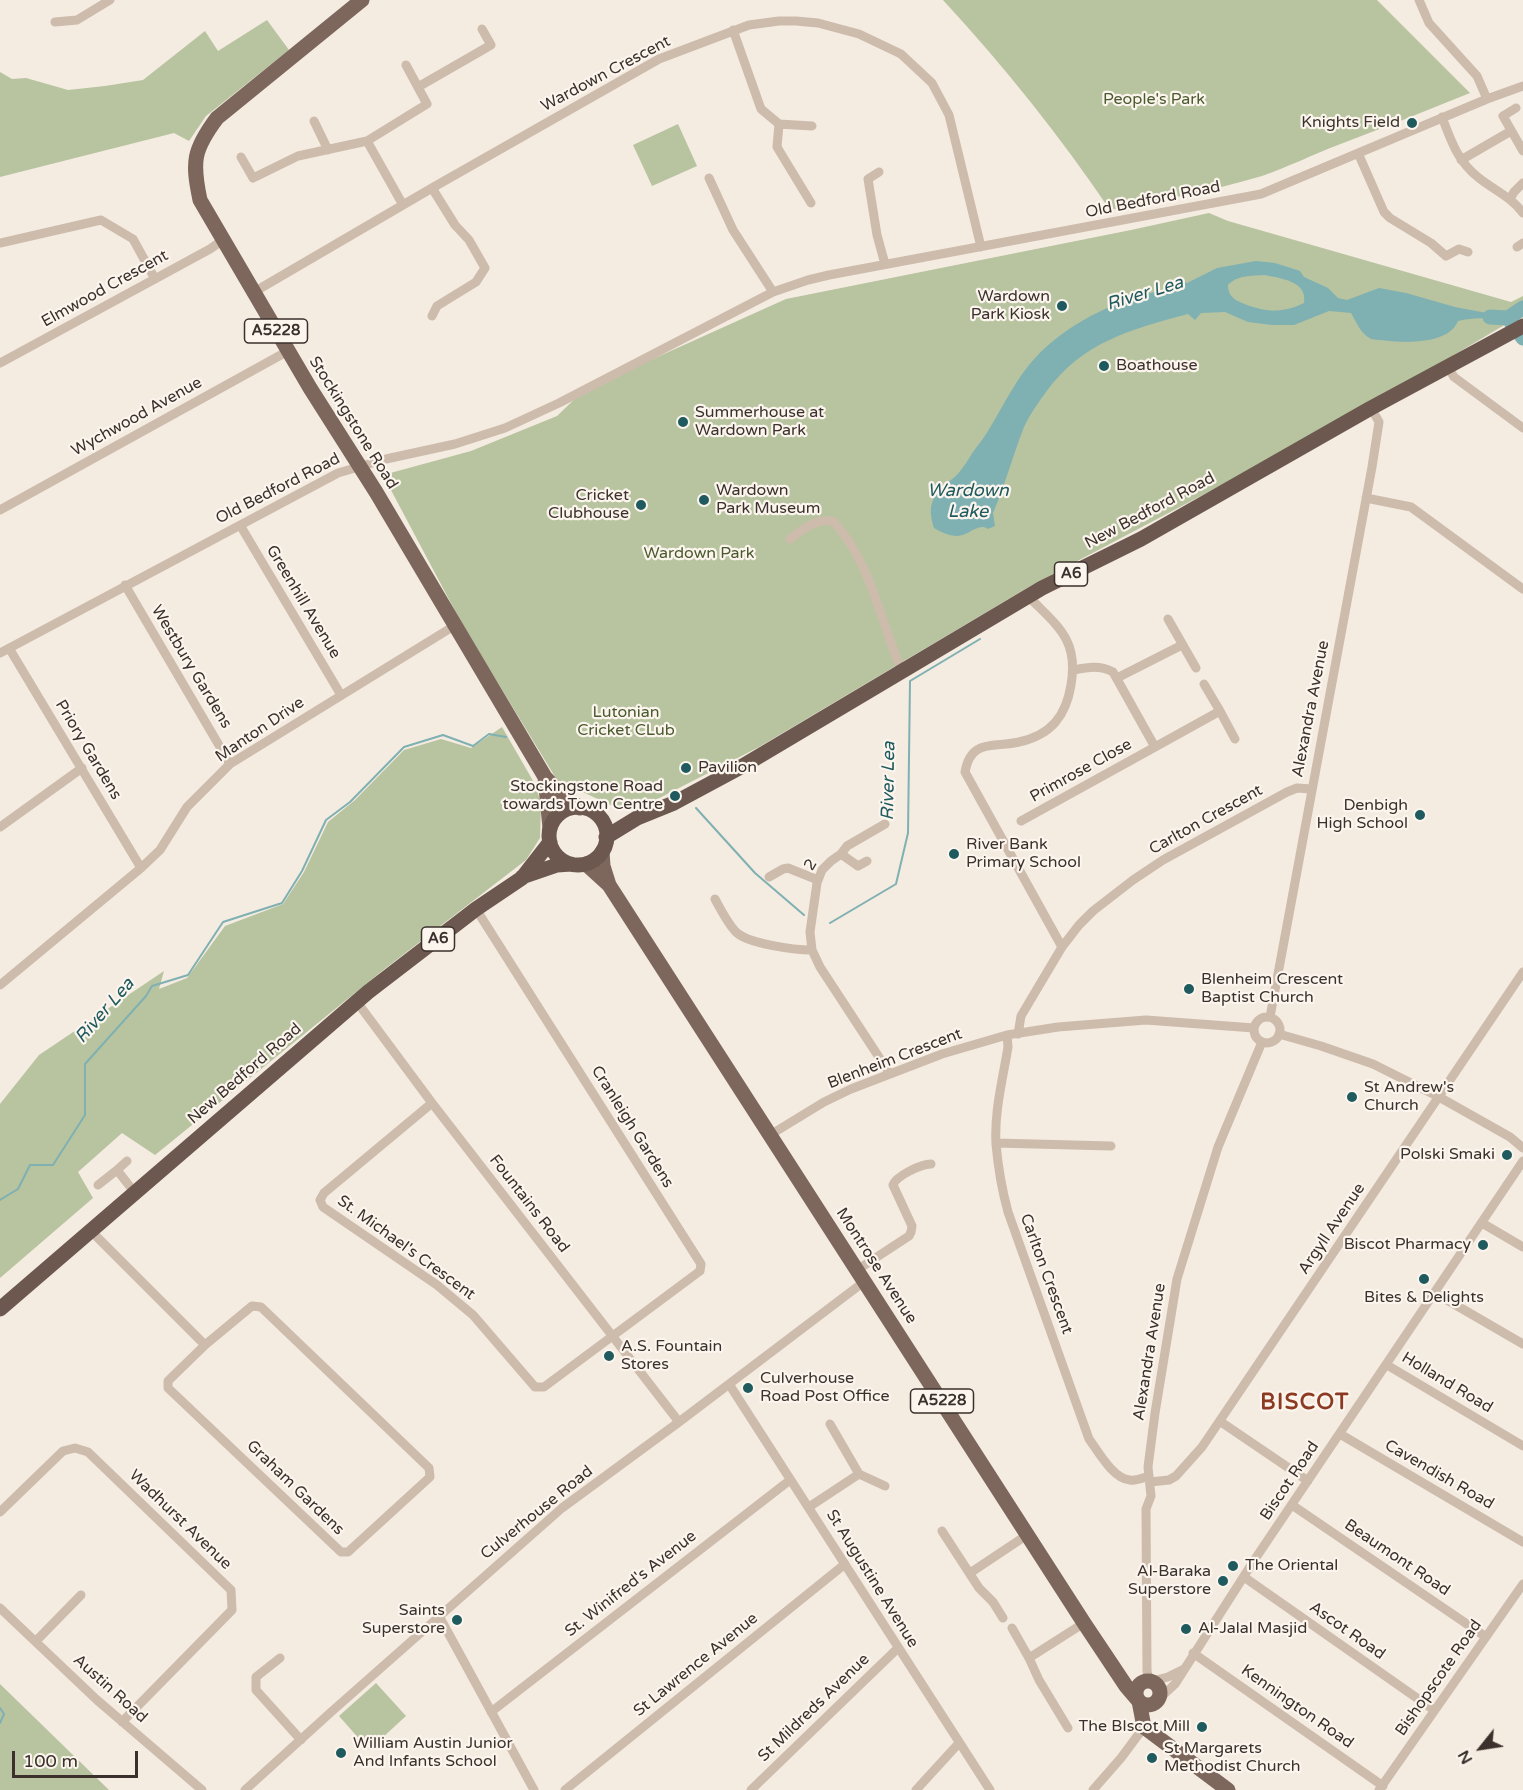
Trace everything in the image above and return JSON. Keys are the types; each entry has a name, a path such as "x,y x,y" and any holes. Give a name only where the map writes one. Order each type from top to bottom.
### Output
{"highway":[{"name":"New Bedford Road","path":"604,845 637,818 674,803 741,767 1028,596 1160,529 1371,408 1523,326"},
{"path":"570,809 587,810 601,819 605,828 604,845 592,861 578,864 557,856 550,835 555,820 561,813 570,809"},
{"name":"New Bedford Road","path":"587,810 615,817 637,818"},
{"name":"New Bedford Road","path":"522,878 550,835"},
{"name":"New Bedford Road","path":"0,1309 357,1002 476,909 522,878 557,865 578,864"}],"main road":[{"name":"Stockingstone Road","path":"362,0 217,118 204,136 196,156 195,175 200,200 288,351 376,492 545,777 559,792 587,810"},
{"name":"Stockingstone Road","path":"545,777 550,835"},
{"name":"Montrose Avenue","path":"604,845 603,866 609,885 1113,1668 1138,1700 1144,1727"},
{"name":"Montrose Avenue","path":"578,864 609,885"},
{"path":"1113,1668 1148,1681 1159,1688 1159,1700 1144,1727 1228,1790"},
{"path":"1148,1681 1137,1689 1138,1700 1147,1706 1159,1700"}],"street":[{"path":"55,22 77,20 110,0"},
{"path":"1419,0 1430,23 1477,75 1487,99"},
{"name":"Wardown Crescent","path":"254,292 659,59 733,30 749,25 779,21 818,23 859,33 901,54 932,83 949,115 981,247"},
{"path":"418,87 490,45 482,29"},
{"path":"733,30 761,109 779,124 812,126"},
{"path":"241,157 253,178 298,156 367,141 427,104 406,65"},
{"name":"Old Bedford Road","path":"4,651 338,473 358,466 455,444 505,428 584,390 773,292 808,280 885,264 1261,194 1442,117 1523,86"},
{"path":"1516,108 1503,116 1523,151"},
{"path":"1442,117 1451,142 1461,160 1478,177 1510,199 1523,213"},
{"path":"314,121 328,150"},
{"path":"779,124 777,147 811,203"},
{"path":"1461,160 1512,133 1523,130"},
{"path":"367,141 403,205"},
{"path":"1358,153 1384,212 1390,218 1431,243 1446,256 1459,249 1468,252"},
{"path":"879,172 868,179 877,235 885,264"},
{"path":"709,178 733,230 773,292"},
{"path":"1510,199 1523,183"},
{"path":"432,188 455,225 469,240 485,268 477,282 437,306 432,316"},
{"path":"0,243 101,220 133,239 155,279"},
{"name":"Elmwood Crescent","path":"0,363 223,240"},
{"name":"Wychwood Avenue","path":"0,510 288,351"},
{"path":"1447,366 1454,377 1523,428"},
{"name":"Alexandra Avenue","path":"1270,1017 1379,422 1371,408"},
{"path":"1366,498 1411,507 1523,589"},
{"path":"790,539 814,522 822,520 833,521 847,536 867,576 902,671"},
{"name":"Greenhill Avenue","path":"240,525 341,695"},
{"name":"Westbury Gardens","path":"125,585 230,764"},
{"path":"1028,596 1064,633 1071,650 1074,670 1064,712 1054,724 1039,735 1019,742 985,746 973,753 967,763 966,772 1062,947"},
{"path":"1168,620 1196,668"},
{"name":"Manton Drive","path":"0,985 160,850 187,807 230,764 454,626"},
{"path":"1074,670 1104,667 1113,672 1117,678 1182,645"},
{"name":"Priory Gardens","path":"4,651 82,768 141,868"},
{"name":"Primrose Close","path":"1117,678 1155,747"},
{"path":"1204,684 1235,739"},
{"name":"Primrose Close","path":"1021,821 1220,711"},
{"path":"0,827 82,768"},
{"name":"Carlton Crescent","path":"1018,1034 1021,1016 1062,947 1093,911 1146,871 1287,792 1297,788 1311,789"},
{"name":"2","path":"812,950 810,932 818,880 824,860 841,854 847,846 885,824"},
{"path":"841,854 858,866 867,861"},
{"path":"769,877 789,868 818,880"},
{"path":"715,899 737,934 793,950 812,950 820,967 890,1074"},
{"name":"Cranleigh Gardens","path":"476,909 701,1264 700,1271 613,1336"},
{"name":"Argyll Avenue","path":"1150,1479 1169,1480 1176,1476 1202,1448 1523,972"},
{"name":"Fountains Road","path":"357,1002 432,1103 679,1422"},
{"path":"1270,1017 1277,1021 1280,1034 1274,1040 1266,1043 1256,1036 1254,1028 1262,1018 1270,1017"},
{"name":"Blenheim Crescent","path":"770,1135 824,1102 851,1089 942,1054 1007,1035 1058,1027 1146,1020 1254,1028"},
{"path":"1280,1034 1373,1064 1439,1097 1510,1137 1523,1148"},
{"name":"Carlton Crescent","path":"1007,1035 1008,1047 1000,1096 996,1143 1001,1184 1008,1212 1089,1438 1104,1462 1122,1478 1150,1479"},
{"name":"Alexandra Avenue","path":"1148,1681 1146,1509 1150,1497 1150,1479 1148,1467 1177,1279 1218,1147 1262,1042"},
{"name":"St. Michael's Crescent","path":"432,1103 324,1193 320,1200 323,1207 437,1285 455,1300 472,1315 535,1387 544,1388 613,1336"},
{"path":"996,1143 1111,1146"},
{"path":"98,1185 127,1161"},
{"name":"Biscot Road","path":"1159,1700 1175,1684 1193,1653 1523,1161"},
{"name":"Culverhouse Road","path":"245,1790 562,1508 729,1384 909,1236 912,1226 893,1185 900,1177 919,1167 931,1164"},
{"path":"117,1170 135,1193"},
{"path":"1482,1223 1523,1247"},
{"path":"91,1231 205,1345"},
{"path":"1436,1293 1523,1344"},
{"name":"Graham Gardens","path":"252,1306 261,1307 429,1468 430,1477 348,1552 341,1552 168,1388 168,1381 205,1345 252,1306"},
{"name":"Holland Road","path":"1387,1365 1523,1446"},
{"name":"St Augustine Avenue","path":"729,1384 990,1790"},
{"path":"1221,1422 1308,1481"},
{"path":"830,1424 860,1474 885,1485"},
{"name":"Cavendish Road","path":"1340,1434 1523,1542"},
{"name":"Wadhurst Avenue","path":"0,1512 63,1451 75,1448 88,1452 231,1590 232,1610 122,1722"},
{"path":"808,1507 860,1474"},
{"name":"St. Winifred's Avenue","path":"491,1712 790,1480"},
{"name":"Beaumont Road","path":"1292,1505 1486,1636"},
{"path":"942,1531 979,1588 1004,1618"},
{"path":"970,1573 1027,1535"},
{"name":"St Lawrence Avenue","path":"565,1790 845,1564"},
{"name":"Ascot Road","path":"1244,1577 1434,1710"},
{"name":"Bishopscote Road","path":"1381,1788 1523,1584"},
{"path":"36,1641 81,1595"},
{"name":"Austin Road","path":"0,1608 97,1700 202,1790"},
{"path":"439,1616 534,1790"},
{"path":"1029,1658 1084,1623"},
{"path":"1012,1628 1039,1680 1068,1728"},
{"name":"St Mildreds Avenue","path":"751,1790 898,1648"},
{"name":"Kennington Road","path":"1193,1653 1381,1788"},
{"path":"280,1658 256,1677 256,1690 301,1740"},
{"path":"1148,1681 1168,1677 1184,1669"},
{"path":"1093,1790 1144,1727"},
{"path":"916,1790 959,1743"}],"green space":[{"name":"People's Park","path":"943,0 1377,0 1470,93 1262,176 1205,191 1110,210 1031,102"},
{"path":"267,20 289,50 206,116 189,141 174,133 0,177 0,72 12,79 26,78 68,90 143,80 205,31 218,51"},
{"path":"678,124 697,166 652,186 633,145"},
{"name":"Wardown Park","path":"1209,213 1228,221 1511,302 1523,296 1523,314 1341,422 1032,585 759,747 638,809 617,808 557,780 462,624 383,475 471,451 557,416 584,390 786,299"},
{"path":"502,727 536,786 541,804 540,838 526,860 382,971 155,1155 122,1133 78,1172 93,1198 0,1278 0,1104 39,1055 164,971 159,989 187,978 225,926 283,904 304,872 328,822 355,800 404,750 441,739 471,748"},
{"path":"376,1683 406,1716 369,1750 339,1716"},
{"path":"0,1684 109,1790 0,1790"}],"water":[{"name":"Wardown Lake","path":"1256,261 1275,263 1300,271 1304,277 1328,288 1338,298 1347,300 1379,288 1455,307 1503,316 1511,312 1515,314 1502,321 1480,318 1458,321 1452,330 1443,336 1406,342 1371,339 1361,331 1351,313 1329,311 1294,325 1248,322 1225,312 1201,313 1195,320 1188,314 1147,325 1092,349 1060,375 1046,392 1024,427 993,513 995,526 988,529 977,528 957,536 948,535 934,528 931,506 935,496 961,470 987,433 1023,373 1050,344 1065,332 1101,311 1140,296 1178,288 1176,284 1180,280 1187,283 1217,268","holes":["1264,275 1285,279 1297,285 1302,290 1304,303 1288,309 1266,310 1239,301 1229,291 1228,285 1240,278"]}],"waterway":[{"name":"River Lea","path":"1508,318 1523,308"},
{"name":"River Lea","path":"1490,317 1508,318 1523,338"},
{"name":"River Lea","path":"830,923 896,884 908,833 910,681 980,639"},
{"name":"River Lea","path":"0,1200 18,1189 30,1165 53,1165 85,1115 85,1064 146,996 152,986 188,975 223,922 282,903 302,871 326,820 350,802 404,747 443,735 473,746 489,734 506,737"},
{"name":"River Lea","path":"696,808 755,873 804,915"},
{"name":"River Lea","path":"0,1708 4,1714 0,1723"}],"place":[{"name":"Knights Field","path":"1412,123"},
{"name":"Wardown Park Kiosk","path":"1062,306"},
{"name":"Boathouse","path":"1104,366"},
{"name":"Summerhouse at Wardown Park","path":"683,422"},
{"name":"Wardown Park Museum","path":"704,500"},
{"name":"Cricket Clubhouse","path":"641,505"},
{"name":"Pavilion","path":"686,768"},
{"name":"Stockingstone Road towards Town Centre","path":"675,796"},
{"name":"Denbigh High School","path":"1420,815"},
{"name":"River Bank Primary School","path":"954,854"},
{"name":"Blenheim Crescent Baptist Church","path":"1189,989"},
{"name":"St Andrew's Church","path":"1352,1097"},
{"name":"Polski Smaki","path":"1507,1155"},
{"name":"Biscot Pharmacy","path":"1483,1245"},
{"name":"Bites & Delights","path":"1424,1279"},
{"name":"A.S. Fountain Stores","path":"609,1356"},
{"name":"Culverhouse Road Post Office","path":"748,1388"},
{"name":"The Oriental","path":"1233,1566"},
{"name":"Al-Baraka Superstore","path":"1223,1581"},
{"name":"Saints Superstore","path":"457,1620"},
{"name":"Al-Jalal Masjid","path":"1186,1629"},
{"name":"The BIscot Mill","path":"1202,1727"},
{"name":"William Austin Junior And Infants School","path":"341,1753"},
{"name":"St Margarets Methodist Church","path":"1152,1758"}],"district":[{"name":"BISCOT","path":"1305,1403"}],"park label":[{"name":"Lutonian Cricket CLub","path":"626,722"}]}
